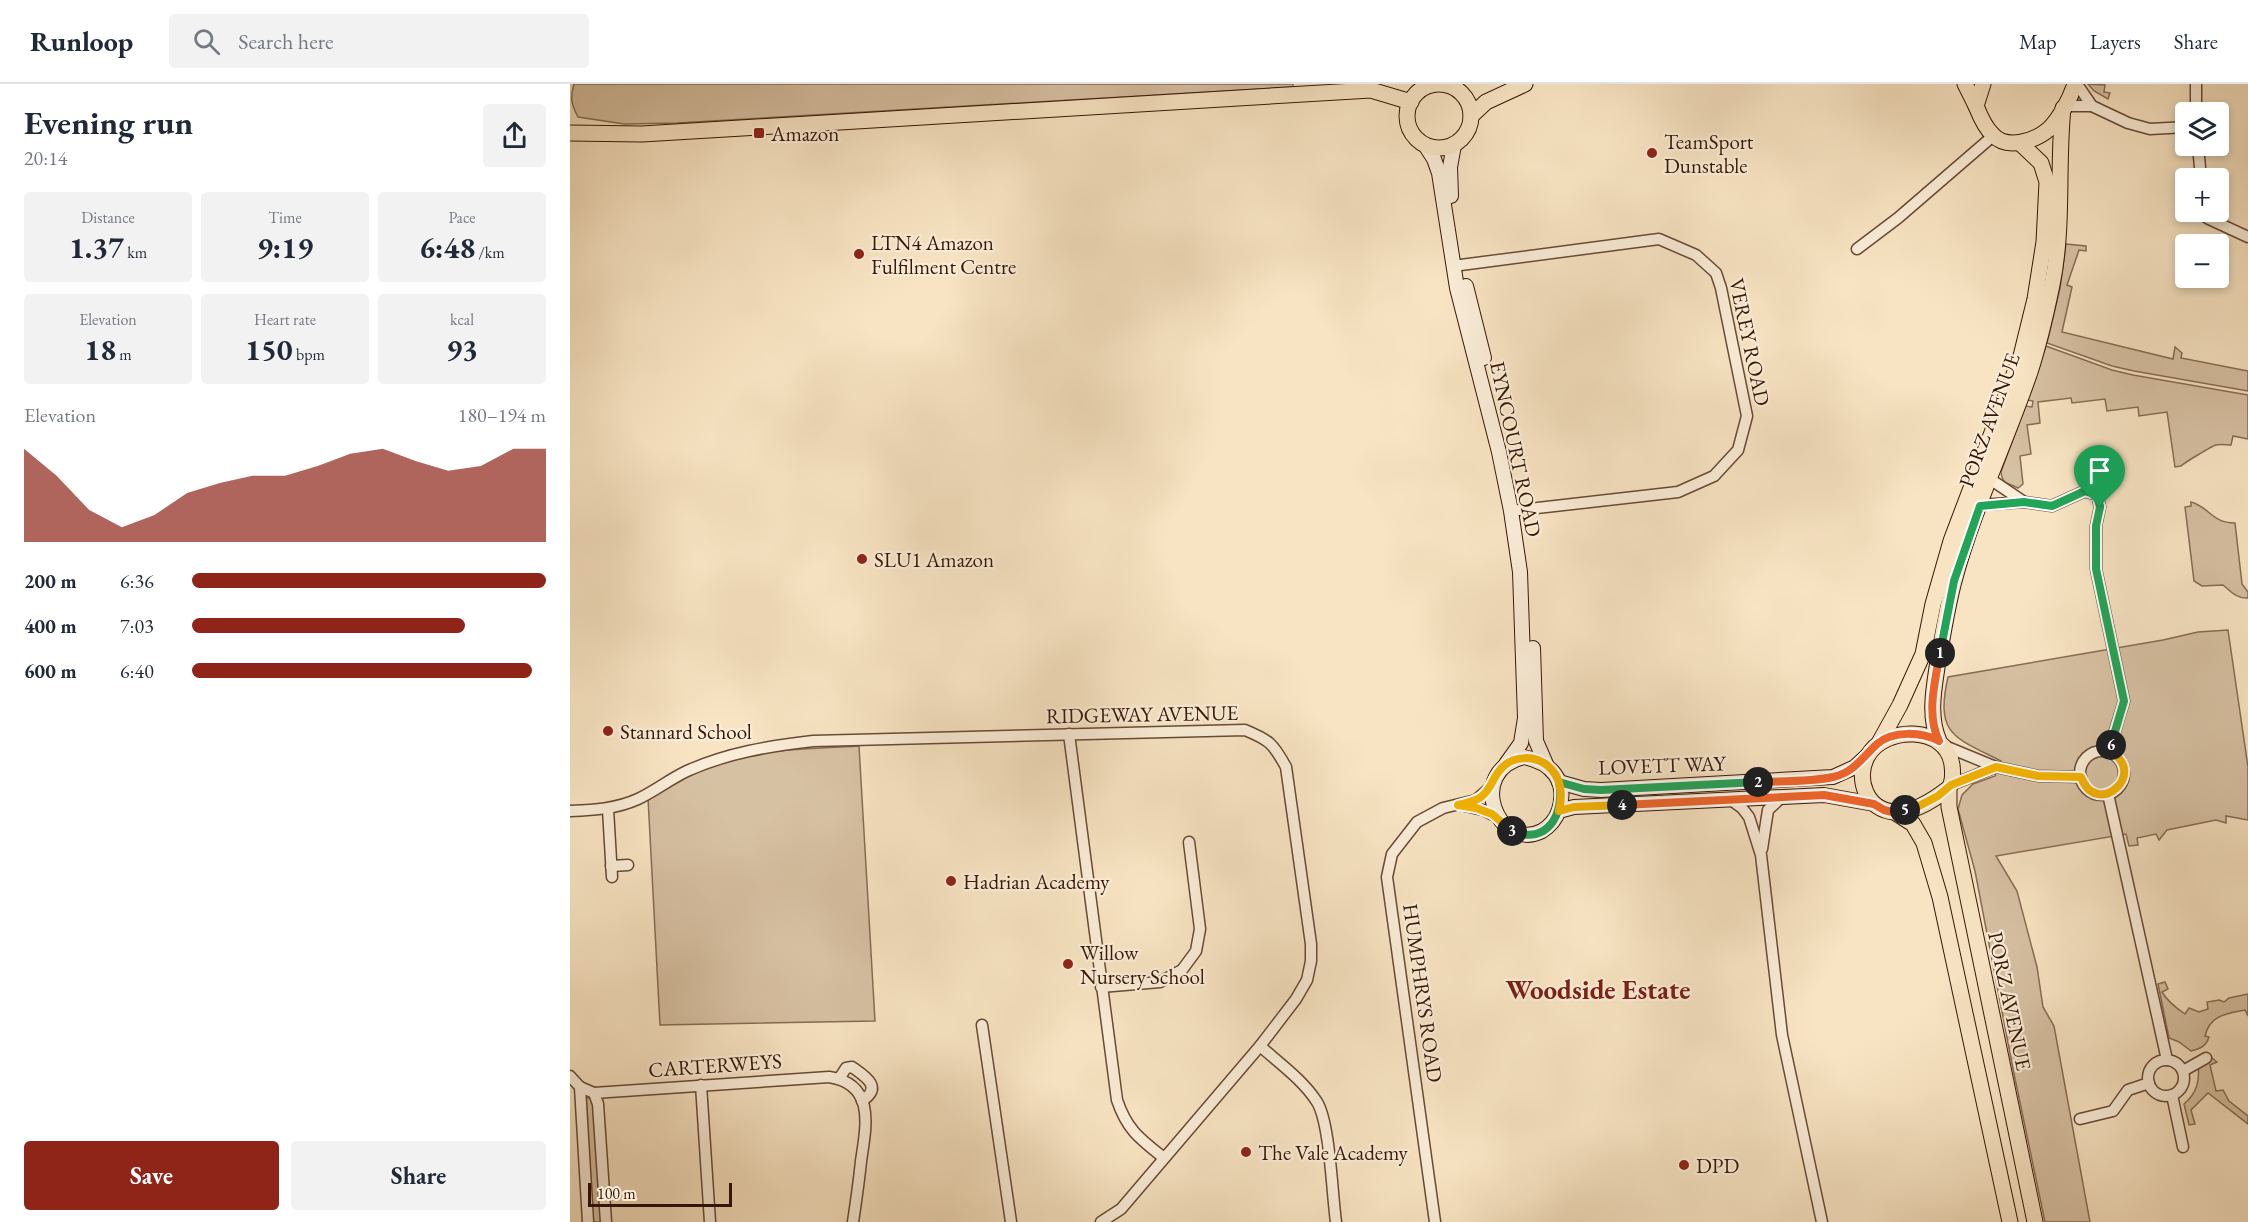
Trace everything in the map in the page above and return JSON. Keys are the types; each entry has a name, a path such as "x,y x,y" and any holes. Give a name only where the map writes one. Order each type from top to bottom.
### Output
{"main road":[{"path":"1450,84 1464,96 1469,105 1471,116 1469,127 1463,138 1454,145 1444,148 1425,145 1411,131 1408,121 1411,102 1425,88 1450,84"},
{"path":"1471,116 1486,102 1525,84"},
{"path":"1965,84 1993,136 2006,142 2020,143 2036,137 2049,128 2076,84"},
{"path":"1976,106 1983,84"},
{"path":"570,121 577,133 642,134 874,121 1300,89 1371,90 1411,102"},
{"name":"PORZ AVENUE","path":"1942,743 1934,729 1932,714 1943,633 1954,581 2030,372 2042,333 2053,283 2060,234 2063,107"},
{"name":"PORZ AVENUE","path":"1879,743 1900,705 1923,654 1951,541 2021,356 2035,299 2044,242 2047,182 2041,163 2020,143"},
{"path":"1896,813 1917,807 1938,796 1950,786 1953,769 1951,756 1942,743 1928,735 1896,735 1879,743 1868,755 1861,778 1867,796 1874,804 1896,813 1913,824 1924,843 1937,885 2010,1222"},
{"name":"PORZ AVENUE","path":"1950,786 1948,807 2035,1222"}],"street":[{"path":"2076,84 2092,106"},
{"path":"2196,84 2196,102"},
{"path":"2063,107 2092,106 2128,123 2150,129 2175,128"},
{"path":"1857,249 1898,218 1993,136"},
{"name":"EYNCOURT ROAD","path":"1425,145 1439,173 1457,266 1506,443 1515,510 1528,579 1533,634 1535,734 1546,764"},
{"name":"EYNCOURT ROAD","path":"1454,145 1450,180 1457,266"},
{"path":"2214,222 2248,237"},
{"name":"VEREY ROAD","path":"1457,266 1659,239 1696,255 1716,273 1721,288 1747,416 1738,450 1714,476 1678,492 1515,510"},
{"path":"1990,480 2024,502"},
{"path":"1980,506 2024,502 2052,506 2085,491 2097,495 2100,507 2096,526 2096,569 2124,701 2109,751"},
{"name":"EYNCOURT ROAD","path":"1506,764 1521,743 1525,718 1520,572 1515,510"},
{"name":"RIDGEWAY AVENUE","path":"570,811 608,809 637,799 686,771 738,753 813,741 1245,730 1268,740 1286,767 1311,944 1311,961 1306,980 1296,999 1260,1046 1121,1209 1101,1222"},
{"path":"1069,734 1117,1100 1124,1121 1140,1139 1164,1158"},
{"path":"1942,743 1996,767 2038,776 2081,777"},
{"path":"2101,750 2109,751 2120,759 2124,773 2120,786 2108,794 2094,793 2083,784 2081,777 2080,770 2088,756 2101,750"},
{"name":"LOVETT WAY","path":"1559,782 1584,789 1601,790 1833,777 1855,767 1868,755"},
{"path":"1458,805 1483,810 1499,818 1512,830 1523,834 1534,834 1550,826 1559,811 1561,797 1559,782 1546,764 1524,757 1506,764 1499,771 1492,786 1495,811 1499,818"},
{"path":"1950,786 1996,767"},
{"name":"HUMPHRYS ROAD","path":"1435,1222 1387,877 1392,854 1417,822 1433,812 1476,800 1492,786"},
{"path":"2108,794 2167,1060"},
{"name":"LOVETT WAY","path":"1559,811 1574,807 1824,795 1874,804"},
{"path":"1761,855 1768,810 1782,797"},
{"path":"1731,800 1749,817 1761,855 1782,1035 1822,1222"},
{"path":"608,809 611,872 628,865"},
{"path":"1101,987 1160,982 1182,970 1196,951 1200,929 1189,842"},
{"path":"982,1025 1011,1222"},
{"path":"1260,1046 1303,1085 1317,1103 1324,1125 1336,1222"},
{"path":"2183,1071 2206,1058"},
{"path":"2167,1060 2176,1063 2183,1071 2184,1077 2181,1088 2172,1095 2160,1095 2151,1089 2149,1072 2156,1064 2167,1060"},
{"name":"CARTERWEYS","path":"594,1093 829,1077 839,1079 846,1068 852,1067 871,1082 873,1087 870,1095 862,1101 867,1120 853,1222"},
{"path":"570,1076 580,1087 594,1093 598,1104 606,1222"},
{"path":"839,1079 853,1088 862,1101"},
{"path":"2080,1119 2113,1111 2128,1090 2149,1083"},
{"path":"701,1085 710,1222"},
{"path":"580,1087 588,1222"},
{"path":"2172,1095 2183,1147"}],"shaded area":[{"path":"574,84 1293,84 1293,87 677,123 624,124 578,117 572,101"},
{"path":"2088,84 2105,85 2104,92 2110,93 2108,99 2094,91"},
{"path":"2066,244 2086,246 2086,251 2079,250 2067,285 2072,287 2062,332 2173,359 2175,347 2182,353 2181,358 2248,371 2248,391 2112,366 2047,343 2060,288"},
{"path":"2046,346 2112,370 2248,395 2248,439 2233,436 2231,445 2216,445 2181,466 2175,467 2167,412 2139,416 2138,407 2107,411 2105,399 2072,403 2071,398 2038,402 2040,423 2027,425 2031,454 2020,456 2023,484 2018,488 2008,484 2004,481 2001,472 2025,406 2032,407 2033,401 2027,400"},
{"path":"2191,502 2203,507 2216,518 2235,523 2242,584 2248,592 2248,598 2237,596 2223,585 2202,586 2194,581 2185,507 2191,506"},
{"path":"2228,630 2248,767 2248,820 2226,816 2226,823 2216,820 2167,830 2159,840 2156,834 2137,838 2138,845 2129,846 2126,834 1996,856 2017,891 2037,967 2043,1007 2054,1026 2090,1222 2045,1222 1975,871 1958,809 1962,795 1973,784 1995,776 2001,761 1971,746 1952,732 1944,711 1948,677 2198,632"},
{"path":"859,746 875,1021 660,1025 648,798 701,770 735,758 781,751"},
{"path":"2165,982 2168,989 2162,992 2172,1005 2185,1014 2189,1008 2199,1012 2208,1009 2207,1002 2219,1000 2224,1002 2229,998 2248,994 2248,1016 2245,1010 2225,1014 2215,1020 2207,1029 2205,1036 2209,1037 2206,1043 2191,1051 2169,1038 2158,984"},
{"path":"2212,1058 2217,1062 2210,1065 2216,1091 2223,1090 2229,1101 2248,1116 2248,1124 2208,1093 2191,1110 2195,1124 2189,1125 2184,1104 2192,1096 2197,1086 2198,1064 2205,1059"},
{"path":"586,1098 594,1098 601,1222 593,1222"}],"place":[{"name":"Amazon","path":"759,133"},
{"name":"TeamSport Dunstable","path":"1652,153"},
{"name":"LTN4 Amazon Fulfilment Centre","path":"859,254"},
{"name":"SLU1 Amazon","path":"862,559"},
{"name":"Stannard School","path":"608,731"},
{"name":"Hadrian Academy","path":"951,881"},
{"name":"Willow Nursery School","path":"1068,964"},
{"name":"The Vale Academy","path":"1246,1152"},
{"name":"DPD","path":"1684,1165"}],"district":[{"name":"Woodside Estate","path":"1598,989"}],"route":[{"path":"2100,507 2096,526 2096,569 2124,701 2109,751 2120,759 2123,766 2123,780 2115,791 2101,795 2094,793 2083,784 2081,777 2038,776 1996,767 1951,785 1938,796 1917,807 1896,813 1874,804 1824,795 1574,807 1559,811 1561,797 1556,775 1546,764 1524,757 1506,764 1499,771 1492,786 1482,796 1458,805 1492,814 1517,833 1534,834 1550,826 1557,816 1561,797 1559,782 1584,789 1601,790 1833,777 1855,767 1879,743 1896,735 1928,735 1939,741 1934,729 1932,714 1943,633 1954,581 1980,506 2024,502 2052,506 2085,491 2097,495 2100,507"}]}
